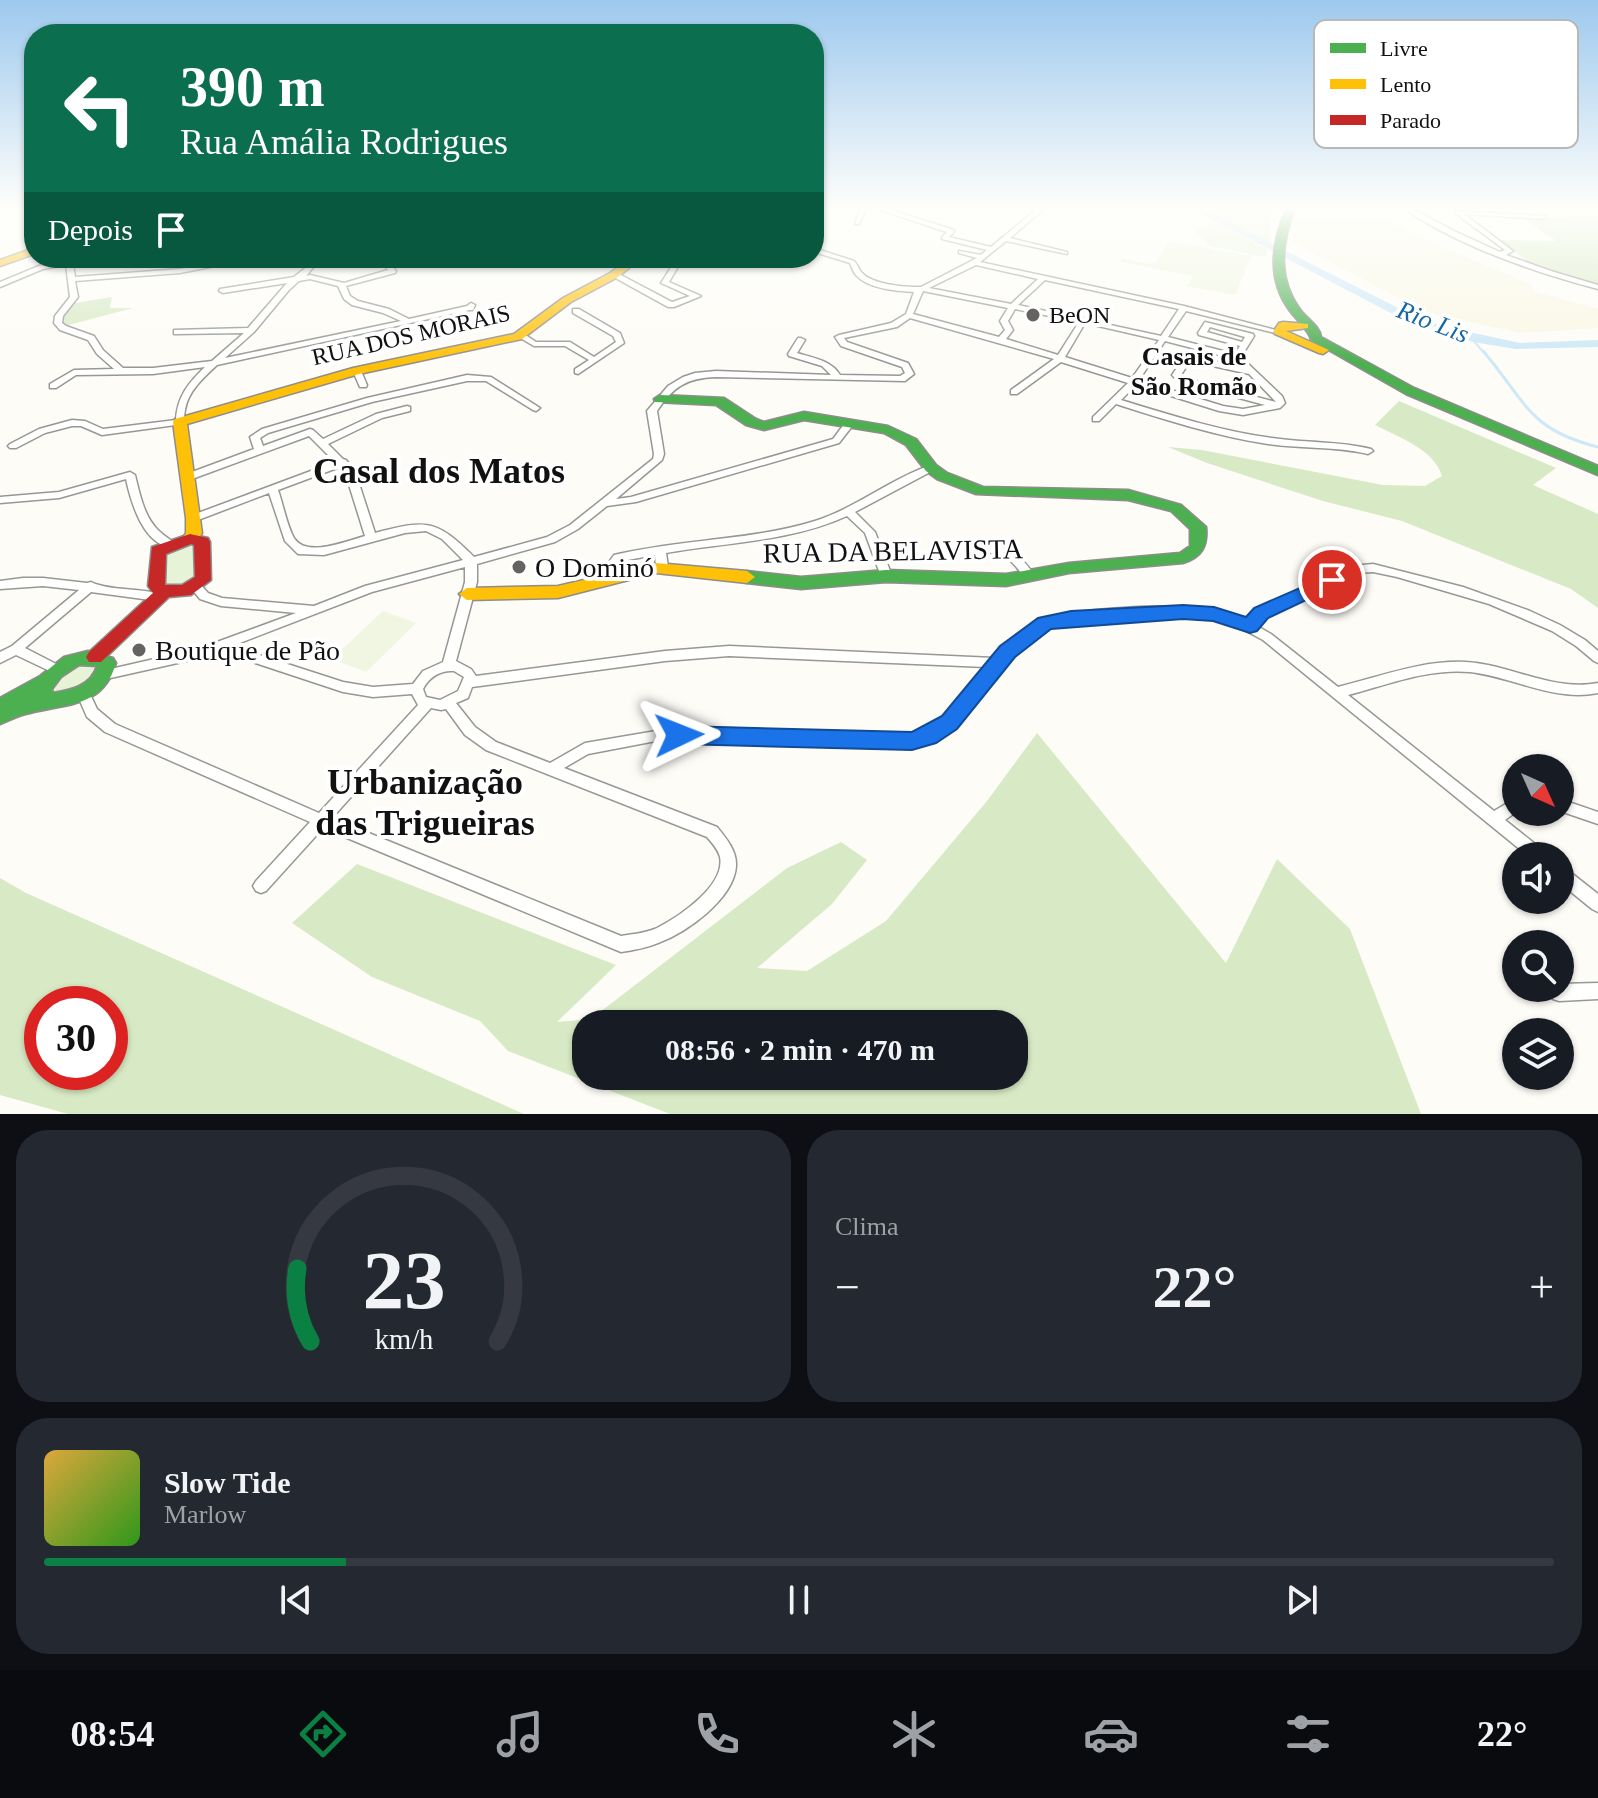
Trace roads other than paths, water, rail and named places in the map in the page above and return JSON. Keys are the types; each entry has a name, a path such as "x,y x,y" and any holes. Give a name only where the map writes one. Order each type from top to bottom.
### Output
{"main road":[{"path":"1275,260 1270,280 1285,316 1286,322 1281,328 1307,335 1402,387 1598,471"},
{"path":"1275,260 1281,288 1293,315 1307,335 1425,404 1598,477"},
{"name":"RUA DOS MORAIS","path":"180,422 521,336 570,298 623,268"},
{"name":"RUA DA BELAVISTA","path":"467,594 558,592 619,575 661,559 801,583 886,576 988,580 1069,568 1183,558 1196,552 1201,540 1193,521 1176,508 1142,497 991,493 958,484 931,468 916,447 880,428 800,416 764,426 751,422 719,401 660,399"},
{"path":"180,422 194,518 194,533 190,539"},
{"path":"95,657 161,595 196,587 204,576 200,540 170,544 158,551 156,588 161,595"},
{"path":"0,707 44,682 56,669 77,659 95,657 107,663 106,674 83,694 0,716"},
{"path":"44,682 42,694 52,700"}],"street":[{"path":"846,260 852,262 859,274 867,279 901,289 922,289 1013,306 1165,337 1237,357 1281,403 1243,412 1222,409 1061,358 909,315"},
{"path":"106,674 154,665 222,646 369,589 551,540 574,527 657,460 659,454 651,414 673,383 698,374 891,381 908,376 910,372 905,365 844,344 839,337 894,325 909,315 917,293 922,289 978,260 1043,278 1281,328"},
{"path":"1515,260 1598,287"},
{"path":"0,285 39,268"},
{"path":"71,268 74,297 59,316 58,326 91,338 95,348 110,357 121,371"},
{"path":"72,279 197,268"},
{"path":"13,446 42,431 72,423 82,423 102,432 180,422 179,412 185,396 251,330 287,287 311,268"},
{"path":"223,291 299,278 319,278 343,285 392,271 390,268"},
{"path":"614,275 671,305 678,305 697,296 665,283 674,268"},
{"path":"1001,340 1009,330 1004,321 1013,306 1043,278"},
{"path":"343,285 347,297 355,303 409,321"},
{"path":"53,386 74,373 153,371 215,363 470,308 471,305"},
{"path":"1096,419 1134,382 1184,308"},
{"path":"576,311 617,335 620,341 614,349 578,371"},
{"path":"1014,392 1061,358 1083,321"},
{"path":"1237,357 1245,345 1250,336 1208,324 1202,333 1245,345"},
{"path":"177,332 251,330"},
{"path":"521,336 534,344 570,345 579,354 594,360"},
{"path":"801,340 792,354 825,364 835,372 836,378"},
{"path":"1253,372 1188,358 1176,375 1182,380 1277,406"},
{"path":"259,450 257,435 370,400 467,378 488,379 536,408"},
{"path":"1115,401 1230,434 1274,442 1352,446 1368,451"},
{"path":"323,443 379,416 407,409"},
{"path":"298,421 350,471 371,538"},
{"path":"604,503 632,500 836,441 848,425"},
{"path":"188,477 310,432"},
{"path":"194,518 343,462"},
{"path":"661,559 803,528 849,512 895,484 931,468"},
{"path":"0,500 66,494 130,475 141,516 159,537 170,544"},
{"path":"273,489 290,541 302,551 324,551 408,528 431,528 441,530 471,561"},
{"path":"849,512 870,532 886,576"},
{"path":"978,547 1007,551 1019,561 1029,576"},
{"path":"448,666 467,594 471,561"},
{"path":"1250,626 1261,613 1355,569 1367,568 1414,579 1542,620 1575,638 1598,658"},
{"path":"0,585 43,579 161,595"},
{"path":"0,658 16,649 91,586"},
{"path":"196,587 204,596 221,602 315,610"},
{"path":"553,768 585,749 656,736 722,733 912,741 928,737 949,723 998,663 1031,631 1058,620 1183,612 1214,614 1250,626 1339,692 1522,842"},
{"path":"222,646 343,687 373,692 417,689"},
{"path":"16,649 56,669"},
{"path":"470,682 665,656 729,651 998,663"},
{"path":"448,666 467,672 470,682 463,694 449,703 427,704 417,695 424,676 448,666"},
{"path":"1339,692 1455,667 1504,672 1571,692 1598,688"},
{"path":"83,694 92,713 110,728 320,820 621,944 651,939 666,932 705,905 725,880 729,864 725,846 701,826 480,739 449,703"},
{"path":"261,886 427,704"},
{"path":"1574,810 1598,818"},
{"path":"1494,819 1502,814"},
{"path":"1574,884 1598,904"},
{"path":"1574,992 1598,991"}],"water":[{"name":"Rio Lis","path":"1289,260 1304,260 1414,316 1446,327 1520,343 1598,340 1598,347 1516,349 1473,342 1410,323"}],"waterway":[{"path":"1473,340 1484,353"},
{"path":"1483,351 1542,422 1574,440 1598,447"}],"place":[{"name":"BeON","path":"1033,315"},
{"name":"O Dominó","path":"519,567"},
{"name":"Boutique de Pão","path":"139,650"}],"district":[{"name":"Casais de São Romão","path":"1194,371"},
{"name":"Casal dos Matos","path":"439,471"},
{"name":"Urbanização das Trigueiras","path":"425,802"}]}
